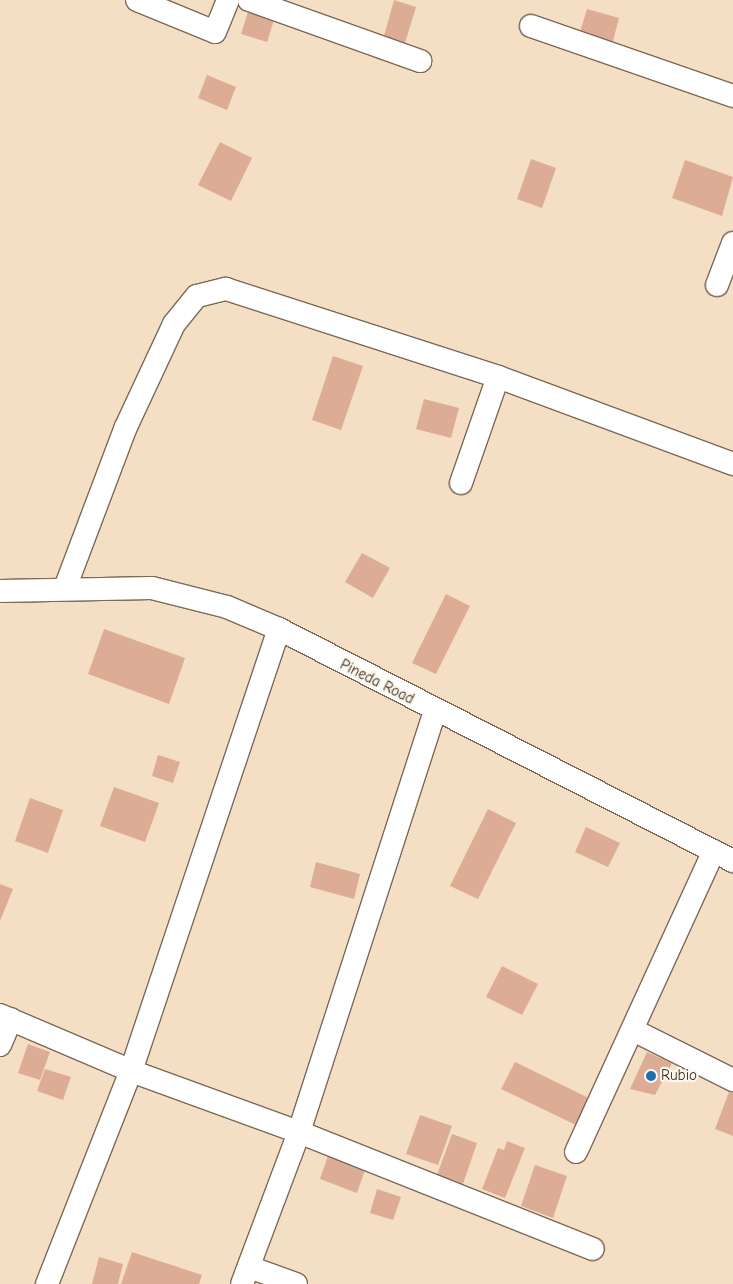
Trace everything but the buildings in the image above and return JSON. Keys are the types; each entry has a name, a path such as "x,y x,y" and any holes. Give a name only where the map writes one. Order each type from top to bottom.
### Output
{"street":[{"path":"137,0 215,32 228,0"},
{"path":"249,0 420,61"},
{"path":"531,26 733,96"},
{"path":"717,286 733,243"},
{"path":"65,588 136,401 174,324 197,296 226,289 498,377 733,464"},
{"path":"461,483 498,377"},
{"name":"Pineda Road","path":"0,591 65,588 152,588 184,593 279,629 435,712 723,856"},
{"path":"47,1284 131,1071 279,629"},
{"path":"296,1284 246,1275 299,1132 435,712"},
{"path":"576,1152 633,1030 723,856"},
{"path":"0,1045 6,1017 131,1071 299,1132 593,1249"},
{"path":"633,1030 733,1080"}],"place":[{"name":"Rubio","path":"651,1076"}]}
